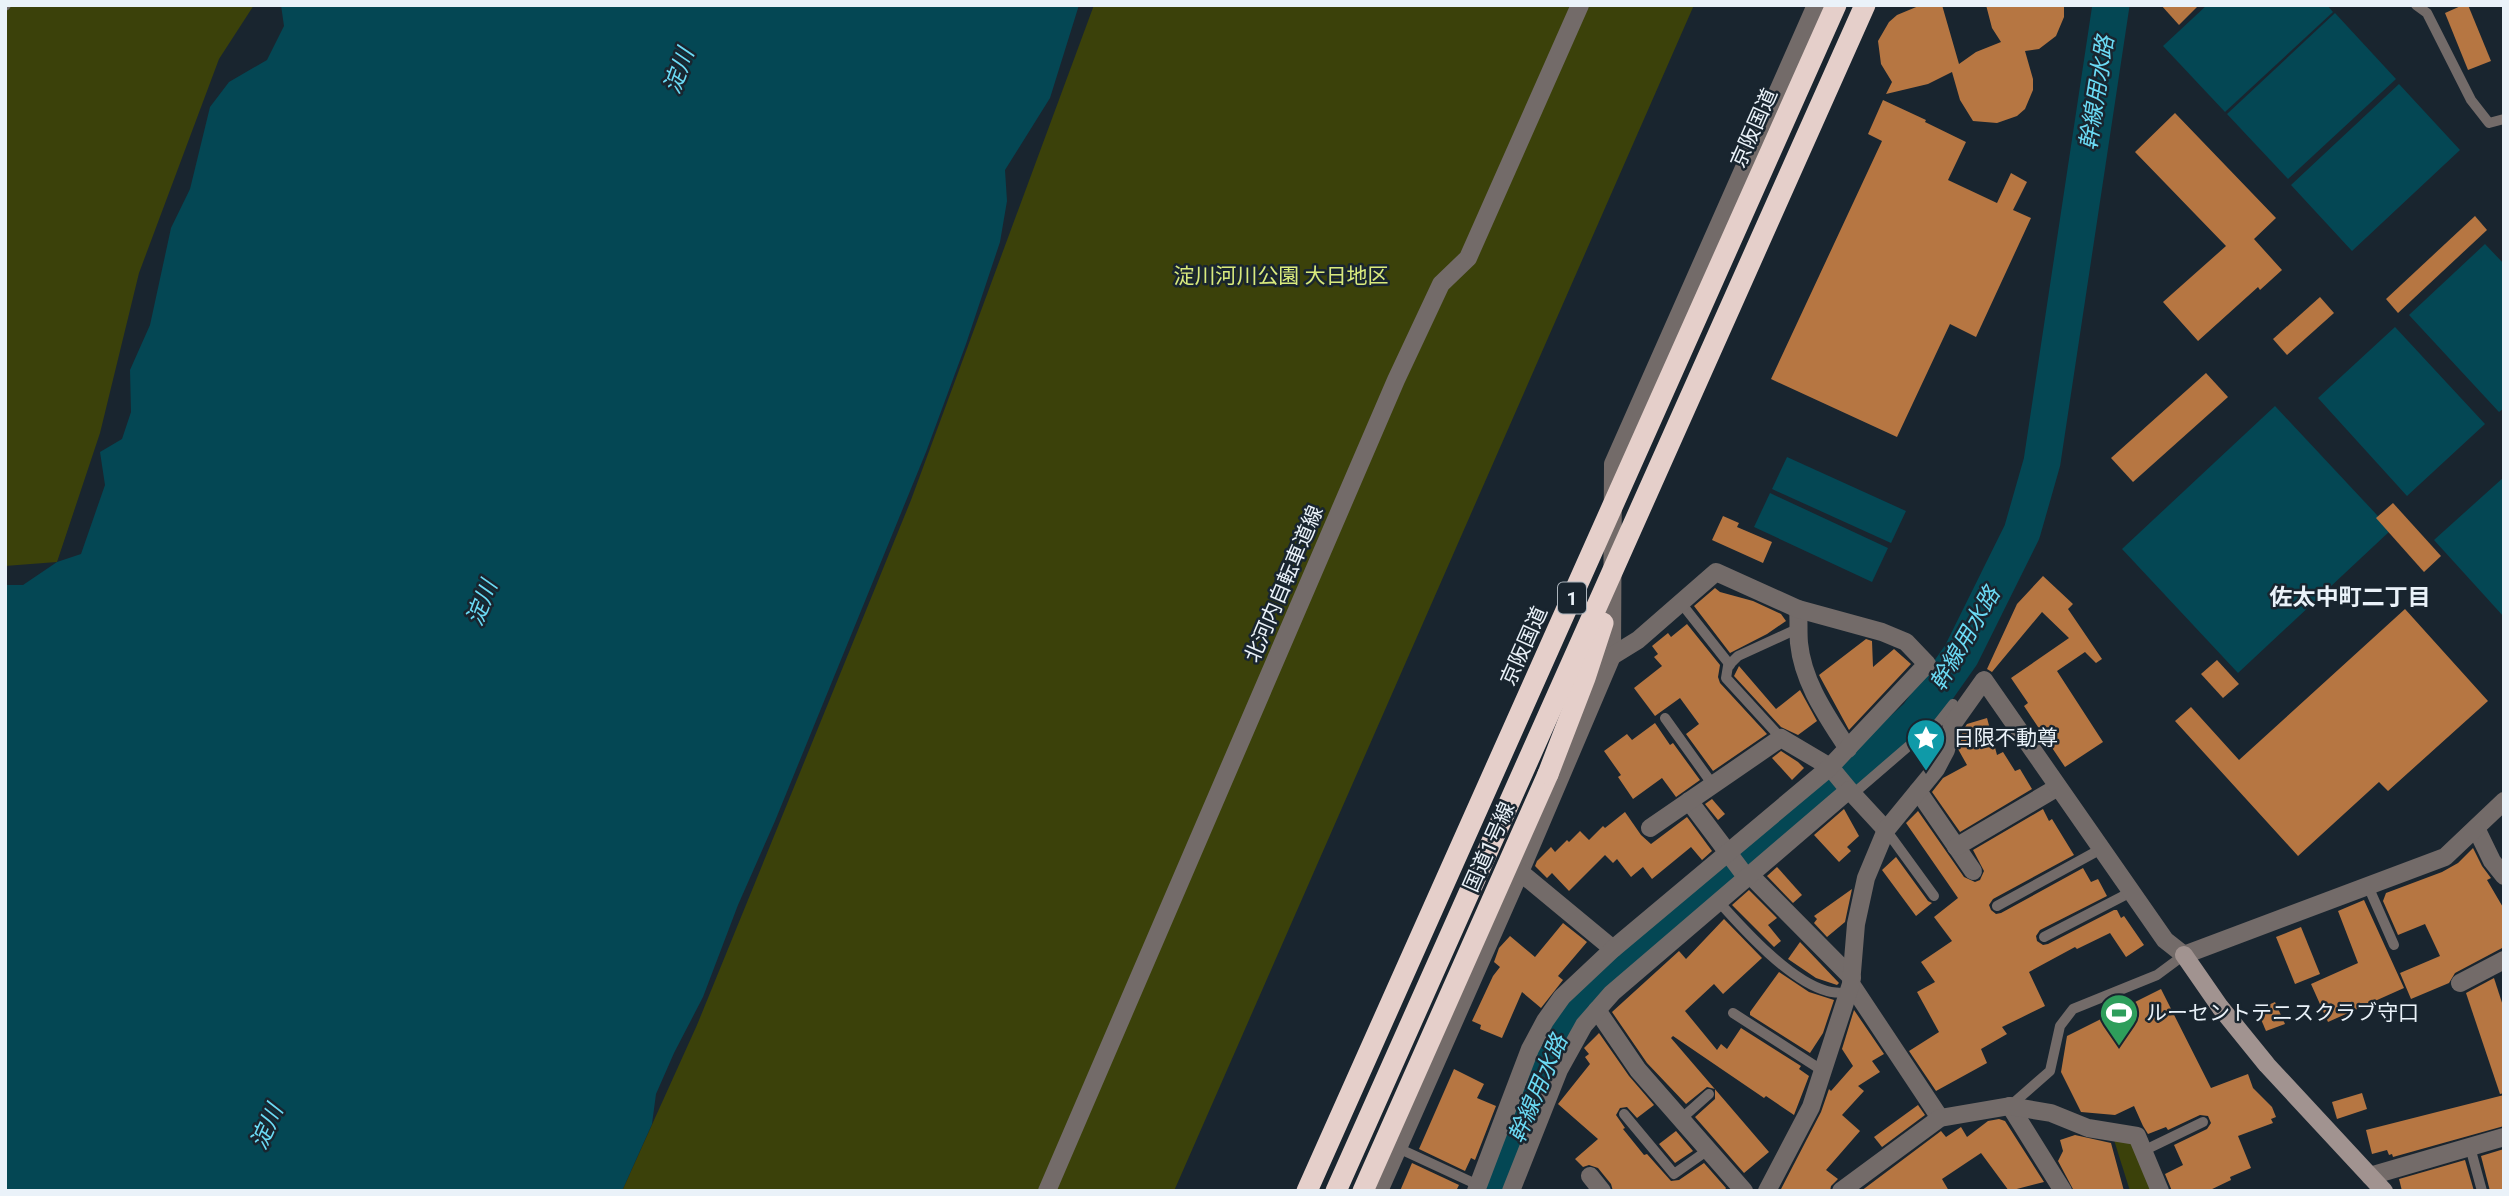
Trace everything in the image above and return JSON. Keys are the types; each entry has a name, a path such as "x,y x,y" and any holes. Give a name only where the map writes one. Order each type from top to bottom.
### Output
{"highway":[{"name":"京阪国道","path":"1307,1191 1836,5"},
{"name":"1","path":"1336,1191 1865,5"},
{"name":"国道1号線","path":"1363,1191 1548,774 1585,678 1637,514"}],"street":[{"name":"北河内自転車道線","path":"1047,1191 1396,380 1441,284 1468,258 1580,5"},
{"path":"1379,1191 1612,656 1613,464 1816,5"},
{"path":"1477,1188 1530,1048 1562,997 1613,949 1831,769 1927,664 1906,642 1882,632 1798,609 1716,572 1638,640 1612,656"},
{"path":"1798,609 1799,644 1808,680 1821,708 1848,749"},
{"path":"1767,1191 1811,1107 1823,1071 1851,985 1856,924 1866,878 1886,830 1936,769 1946,750 1952,725 1984,680 2165,940 2184,955 2220,1007 2267,1065 2384,1191"},
{"path":"1650,828 1782,738 1831,769 1886,830"},
{"path":"1956,847 2058,787"},
{"path":"1511,1191 1559,1070 1584,1025 1612,993 1850,790"},
{"path":"1918,792 1973,871"},
{"path":"1689,801 1728,855 1851,985 1940,1118"},
{"path":"2184,955 2445,857 2504,801"},
{"path":"2476,828 2492,861 2504,876"},
{"path":"1520,872 1613,949"},
{"path":"2460,983 2504,960"},
{"path":"1597,1010 1638,1070 1744,1191"},
{"path":"2010,1106 2063,1191"},
{"path":"1841,1191 1940,1118 2010,1106 2051,1113 2088,1128 2137,1136 2160,1191"},
{"path":"2370,1176 2504,1137"},
{"path":"1590,1176 1602,1191"}],"lane":[{"path":"2416,5 2427,13 2471,100 2489,123 2504,119"},
{"path":"1681,603 1730,664"},
{"path":"1782,738 1726,678 1730,664 1738,656 1799,628"},
{"path":"1850,790 1911,744 1924,741 1953,704"},
{"path":"1665,719 1713,785"},
{"path":"1886,830 1934,896"},
{"path":"1997,906 2101,849"},
{"path":"2368,886 2394,945"},
{"path":"2043,937 2131,892"},
{"path":"1719,902 1747,934 1804,981 1828,992 1851,985"},
{"path":"2010,1106 2050,1071 2060,1026 2073,1009 2157,975 2184,955"},
{"path":"1733,1013 1823,1071"},
{"path":"1681,1119 1709,1094"},
{"path":"1624,1114 1674,1174 1708,1150"},
{"path":"2143,1151 2203,1122"},
{"path":"2470,1147 2482,1191"},
{"path":"1398,1148 1477,1188"}],"green space":[{"path":"5,5 254,5 219,59 139,273 100,433 57,562 5,566"},
{"name":"淀川河川公園 大日地区","path":"1094,5 1694,5 1174,1191 622,1191 697,1025 911,500"},
{"path":"2114,1140 2136,1144 2152,1191 2130,1191"}],"water":[{"name":"淀川","path":"281,5 1079,5 1050,98 1005,170 1007,201 1000,242 926,452 738,905 703,997 656,1094 652,1124 622,1191 5,1191 5,585 23,585 57,562 81,554 105,485 100,452 122,439 131,412 130,370 150,325 171,228 190,189 210,107 229,82 267,60 284,26"},
{"path":"2207,5 2327,5 2333,12 2225,112 2163,46"},
{"path":"2335,13 2396,79 2288,179 2227,114"},
{"path":"2399,84 2460,150 2352,251 2291,185"},
{"path":"2485,244 2504,264 2504,408 2499,412 2409,315"},
{"path":"2395,327 2485,424 2407,496 2318,398"},
{"path":"2275,406 2391,530 2238,673 2122,549"},
{"path":"1787,457 1906,511 1891,543 1772,489"},
{"path":"2504,477 2504,617 2434,540"},
{"path":"1770,493 1888,548 1872,582 1754,527"}],"building":[{"path":"1921,5 1942,5 1959,64 1976,52 2001,42 1992,28 1986,5 2064,5 2064,17 2056,36 2039,49 2025,51 2033,79 2033,90 2025,109 2017,116 1997,123 1973,121 1960,100 1952,72 1928,84 1886,94 1892,82 1881,64 1878,41 1889,22 1897,15"},
{"path":"2161,5 2199,5 2179,25"},
{"path":"2468,5 2491,61 2468,70 2445,13"},
{"path":"1883,100 1966,142 1948,180 1997,203 2011,173 2027,182 2013,210 2031,218 1976,337 1950,324 1897,437 1771,379 1882,141 1868,134"},
{"path":"2175,113 2276,218 2254,239 2282,270 2260,290 2258,287 2198,341 2163,302 2226,246 2135,152"},
{"path":"2475,216 2487,230 2398,313 2386,299"},
{"path":"2320,297 2334,313 2287,355 2273,339"},
{"path":"2206,373 2228,397 2133,482 2111,458"},
{"path":"2393,503 2441,556 2424,572 2376,518"},
{"path":"1723,516 1739,523 1737,527 1772,542 1763,563 1712,540"},
{"path":"2043,576 2073,604 2068,609 2102,659 2096,663 2085,652 2057,671 2103,742 2065,767 2024,706 2028,703 2011,678 2069,638 2042,612 1992,672 1987,669 2017,604"},
{"path":"1715,588 1781,614 1786,621 1730,653 1694,606"},
{"path":"2405,609 2488,701 2388,791 2379,782 2298,856 2175,721 2191,707 2239,760"},
{"path":"1687,624 1720,665 1720,683 1767,734 1713,771 1686,734 1699,724 1680,698 1655,716 1634,688 1662,666 1654,657 1658,654 1652,646 1668,633 1671,637"},
{"path":"1866,639 1872,641 1873,667 1894,649 1911,664 1849,730 1819,675"},
{"path":"2217,660 2239,684 2223,698 2201,674"},
{"path":"1739,666 1776,709 1800,690 1817,721 1798,735 1781,727 1734,676"},
{"path":"1987,718 1997,755 2003,752 2015,771 2020,769 2032,789 1960,832 1932,792 1943,778 1967,765 1958,749 1967,724"},
{"path":"1655,723 1700,780 1676,797 1662,778 1633,799 1618,777 1621,775 1604,751 1627,734 1632,740"},
{"path":"1781,751 1804,768 1792,780 1772,758"},
{"path":"1712,799 1725,814 1718,820 1705,804"},
{"path":"1844,809 1859,836 1847,847 1851,851 1839,862 1814,835"},
{"path":"2043,809 2074,855 1993,899 1989,905 1991,910 1996,914 2001,913 2083,868 2091,882 2098,879 2107,896 2040,930 2036,936 2037,941 2043,945 2048,944 2117,910 2144,945 2126,957 2110,933 2077,949 2075,947 2029,972 2045,1006 2002,1027 2007,1034 1981,1049 1987,1063 1936,1091 1909,1051 1939,1032 1917,992 1935,982 1921,962 1952,941 1934,917 1958,898 1906,823 1918,811 1964,877 1975,882 1980,880 1984,871 1973,850"},
{"path":"1625,812 1651,844 1687,817 1712,851 1702,860 1691,847 1652,879 1643,867 1631,877 1617,859 1613,863 1605,855 1569,891 1552,873 1547,878 1535,866 1551,847 1555,852 1580,831 1589,840 1603,826 1605,828"},
{"path":"2473,848 2491,878 2487,880 2504,909 2504,947 2455,973 2449,983 2411,999 2400,973 2440,956 2425,924 2398,935 2383,901 2386,893 2442,872 2458,863"},
{"path":"1896,857 1932,903 1916,916 1882,870"},
{"path":"1777,867 1802,895 1793,903 1767,876"},
{"path":"1852,889 1845,922 1827,937 1814,923 1817,919 1814,916"},
{"path":"1749,890 1777,918 1768,925 1781,941 1774,947 1732,905"},
{"path":"2364,900 2404,988 2328,1022 2311,984 2358,963 2338,911"},
{"path":"1724,919 1762,958 1723,994 1714,984 1685,1011 1717,1050 1721,1044 1727,1049 1741,1028 1801,1066 1799,1069 1809,1076 1794,1115 1766,1096 1764,1098 1673,1036 1671,1038 1715,1089 1707,1087 1686,1104 1647,1063 1612,1012 1679,951 1686,959"},
{"path":"1563,923 1587,942 1558,976 1563,980 1541,1008 1522,992 1502,1038 1480,1029 1481,1025 1472,1021 1500,967 1494,962 1499,948 1510,936 1535,957"},
{"path":"2301,927 2320,974 2295,984 2276,937"},
{"path":"1800,942 1839,983 1837,985 1816,978 1788,959"},
{"path":"1779,972 1809,992 1834,1000 1823,1033 1810,1053 1750,1015"},
{"path":"2494,978 2504,1009 2504,1093 2500,1094 2466,993"},
{"path":"2161,989 2211,1088 2248,1074 2253,1088 2272,1107 2276,1117 2271,1119 2273,1123 2238,1136 2251,1168 2208,1191 2172,1191 2165,1174 2183,1165 2174,1145 2207,1129 2211,1123 2208,1116 2200,1115 2168,1130 2166,1127 2148,1134 2134,1106 2115,1115 2081,1112 2061,1072 2067,1036"},
{"path":"2275,1002 2285,1024 2266,1031 2257,1010"},
{"path":"1854,1010 1884,1054 1872,1061 1880,1072 1858,1086 1864,1091 1842,1115 1860,1131 1826,1170 1838,1179 1830,1191 1780,1191 1821,1112 1829,1089 1831,1091 1853,1066 1842,1049"},
{"path":"1599,1033 1629,1076 1654,1105 1637,1118 1627,1107 1620,1108 1616,1115 1625,1128 1623,1129 1644,1155 1647,1154 1671,1181 1679,1180 1704,1163 1726,1188 1724,1191 1613,1191 1611,1184 1598,1168 1589,1165 1583,1167 1575,1159 1598,1139 1558,1104 1590,1064 1585,1057 1589,1054 1584,1048"},
{"path":"1454,1069 1484,1084 1477,1098 1496,1106 1475,1160 1471,1158 1465,1171 1419,1149"},
{"path":"1715,1089 1769,1152 1744,1173 1695,1117 1715,1099"},
{"path":"2362,1093 2367,1109 2337,1119 2332,1102"},
{"path":"2504,1095 2504,1126 2393,1157 2387,1150 2372,1154 2366,1130"},
{"path":"1918,1105 1925,1115 1882,1147 1874,1137"},
{"path":"1988,1121 2005,1121 2044,1182 2009,1191 1981,1153 1942,1179 1949,1191 1861,1191 1941,1131 1946,1137 1961,1127 1967,1137"},
{"path":"1676,1131 1693,1151 1675,1163 1659,1144"},
{"path":"2075,1135 2111,1143 2124,1191 2074,1191 2058,1161 2063,1151 2060,1140"},
{"path":"2504,1149 2504,1191 2490,1191 2481,1156"},
{"path":"2465,1160 2474,1191 2402,1191 2399,1179"},
{"path":"1412,1163 1459,1185 1456,1191 1400,1191"}],"waterway":[{"name":"幹線用水路","path":"1497,1191 1550,1050 1572,1013 1605,980 1918,716 1961,655 2022,532 2042,462 2111,5"}],"place":[{"name":"日限不動尊","path":"1926,772"},
{"name":"ルーセントテニスクラブ守口","path":"2119,1047"}],"district":[{"name":"佐太中町二丁目","path":"2350,597"}]}
